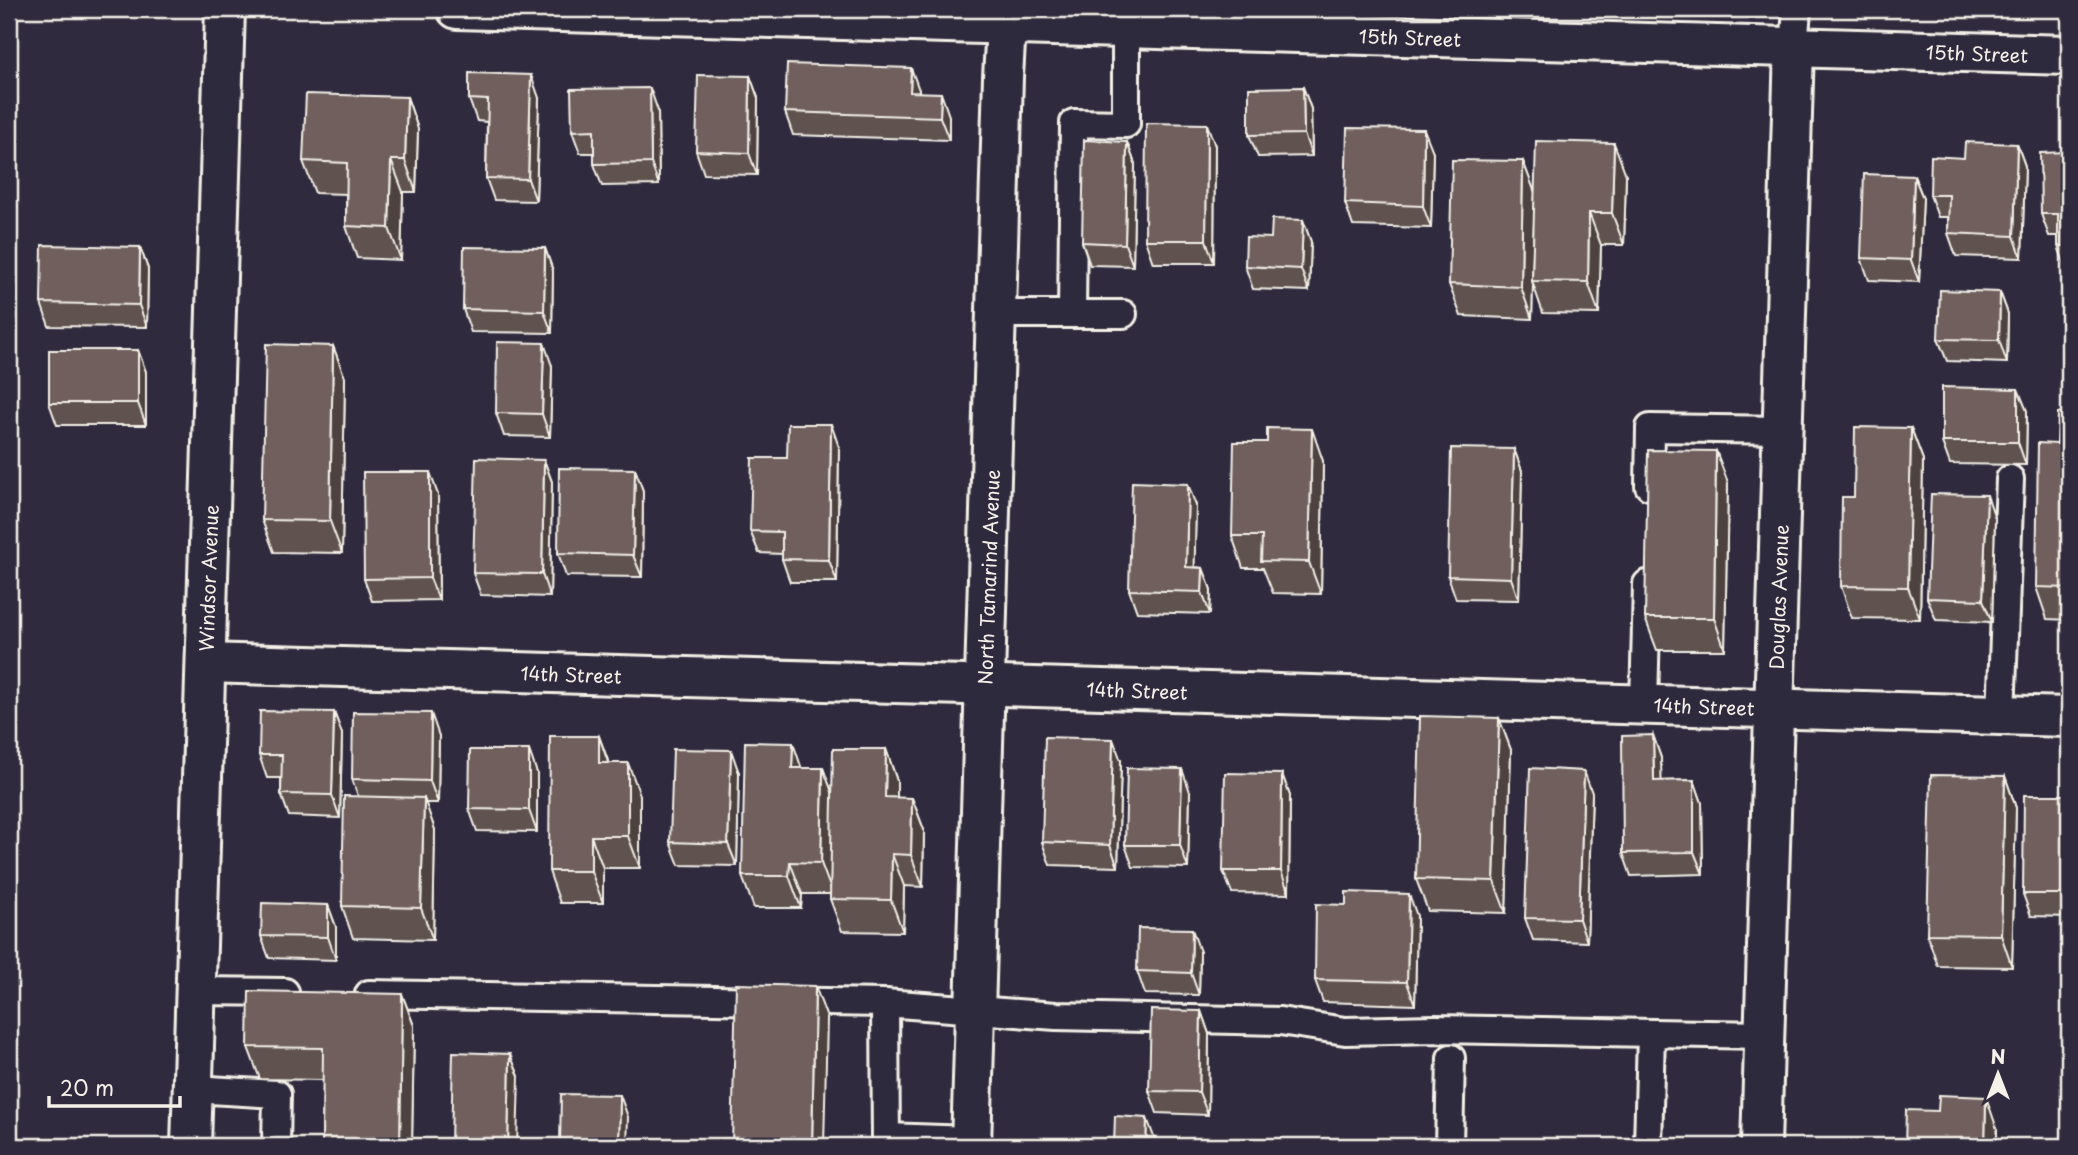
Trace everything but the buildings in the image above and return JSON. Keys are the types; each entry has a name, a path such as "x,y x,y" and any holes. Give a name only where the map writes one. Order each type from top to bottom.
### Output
{"street":[{"name":"Windsor Avenue","path":"191,1146 225,9"},
{"name":"15th Street","path":"457,9 1006,17 1126,28 1341,22 1794,48 2069,55"},
{"name":"North Tamarind Avenue","path":"971,1143 1006,17"},
{"name":"Douglas Avenue","path":"1761,1146 1794,48"},
{"name":"14th Street","path":"206,663 2069,717"}],"lane":[{"path":"1794,48 1797,9"},
{"path":"1072,314 1074,123 1126,124 1126,28"},
{"path":"995,314 1123,314"},
{"path":"1648,508 1650,428 1783,430"},
{"path":"2001,715 2010,479"},
{"path":"1644,705 1647,562"},
{"path":"196,991 307,993"},
{"path":"347,994 885,1003 1056,1016 1280,1021 1345,1031 1435,1029 1765,1035"},
{"path":"885,1003 886,1142 971,1143"},
{"path":"1648,1146 1651,1034"},
{"path":"1449,1146 1451,1058"},
{"path":"193,1089 276,1094 276,1146"}]}
